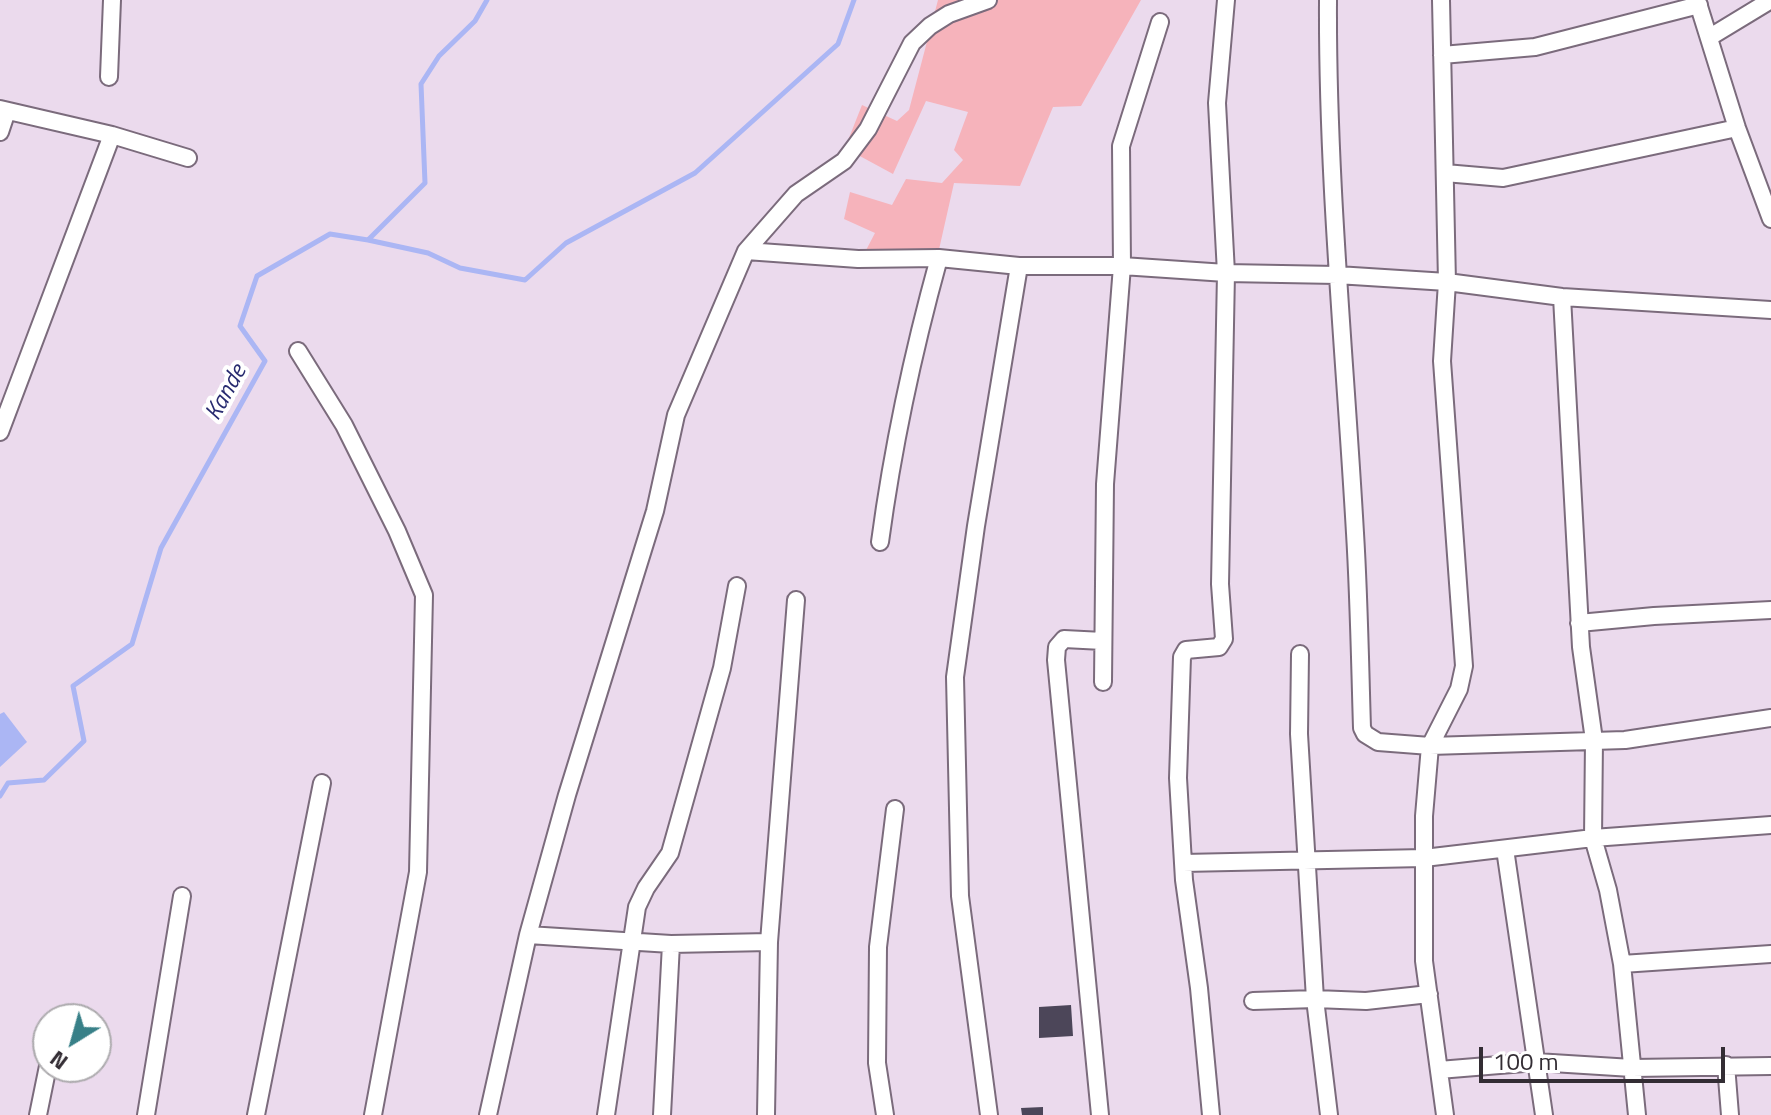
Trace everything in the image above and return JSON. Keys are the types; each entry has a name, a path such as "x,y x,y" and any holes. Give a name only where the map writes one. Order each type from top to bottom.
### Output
{"street":[{"path":"109,77 112,0"},
{"path":"488,1115 528,935 567,795 655,511 676,415 746,251 796,194 844,161 868,129 912,43 949,14 988,0"},
{"path":"1211,1115 1183,863 1178,778 1180,663 1186,650 1219,647 1224,639 1220,584 1226,273 1217,103 1226,0"},
{"path":"1328,0 1337,275 1355,533 1362,728 1365,734 1378,742 1430,746 1625,740 1771,718"},
{"path":"1441,0 1447,282 1442,361 1464,666 1459,689 1430,746 1424,816 1424,961 1445,1115"},
{"path":"1710,37 1771,0"},
{"path":"1442,55 1535,47 1698,2 1737,128 1767,197 1771,219"},
{"path":"1103,682 1105,484 1122,266 1121,146 1160,22"},
{"path":"0,132 4,110 112,135 188,158"},
{"path":"1445,173 1503,178 1737,128"},
{"path":"0,432 112,135"},
{"path":"746,251 858,259 939,258 1019,266 1122,266 1226,273 1337,275 1447,282 1562,297 1771,310"},
{"path":"880,542 895,438 909,369 939,258"},
{"path":"989,1115 960,896 955,677 976,526 1019,266"},
{"path":"1562,297 1579,623 1594,740 1593,838 1608,890 1622,964 1637,1115"},
{"path":"298,351 344,425 397,531 424,595 418,872 373,1115"},
{"path":"606,1115 640,898 670,853 722,668 737,586"},
{"path":"766,1115 769,942 796,600"},
{"path":"1579,623 1771,610"},
{"path":"1100,1115 1056,660 1057,647 1064,639 1103,641"},
{"path":"1300,654 1299,734 1306,861 1315,999 1329,1115"},
{"path":"256,1115 322,783"},
{"path":"885,1115 877,1063 878,947 895,809"},
{"path":"1183,863 1424,858 1593,838 1771,825"},
{"path":"1505,849 1544,1115"},
{"path":"146,1115 182,896"},
{"path":"528,935 631,943 769,942"},
{"path":"662,1115 671,944"},
{"path":"1622,964 1771,954"},
{"path":"1253,1001 1366,1001 1429,994"},
{"path":"1439,1070 1536,1062 1632,1068 1771,1066"},
{"path":"1726,1065 1730,1115"},
{"path":"38,1115 45,1083"}],"shaded area":[{"path":"938,0 1141,0 1081,106 1053,107 1020,186 954,183 938,254 863,256 875,233 844,219 850,192 892,205 906,179 942,183 963,160 954,150 968,112 926,101 893,174 845,148 862,105 897,121 909,110"}],"water":[{"path":"4,712 27,742 0,767 0,714"}],"building":[{"path":"1071,1005 1073,1036 1039,1038 1039,1007"},
{"path":"1043,1107 1043,1115 1022,1115 1021,1108"}],"waterway":[{"name":"Kande","path":"0,796 8,783 44,780 84,741 73,686 132,644 161,548 265,361 240,326 257,276 330,234 368,240 425,183 421,84 439,56 475,21 487,0"},
{"path":"368,240 428,253 460,268 525,280 566,243 695,173 838,44 854,0"}]}
